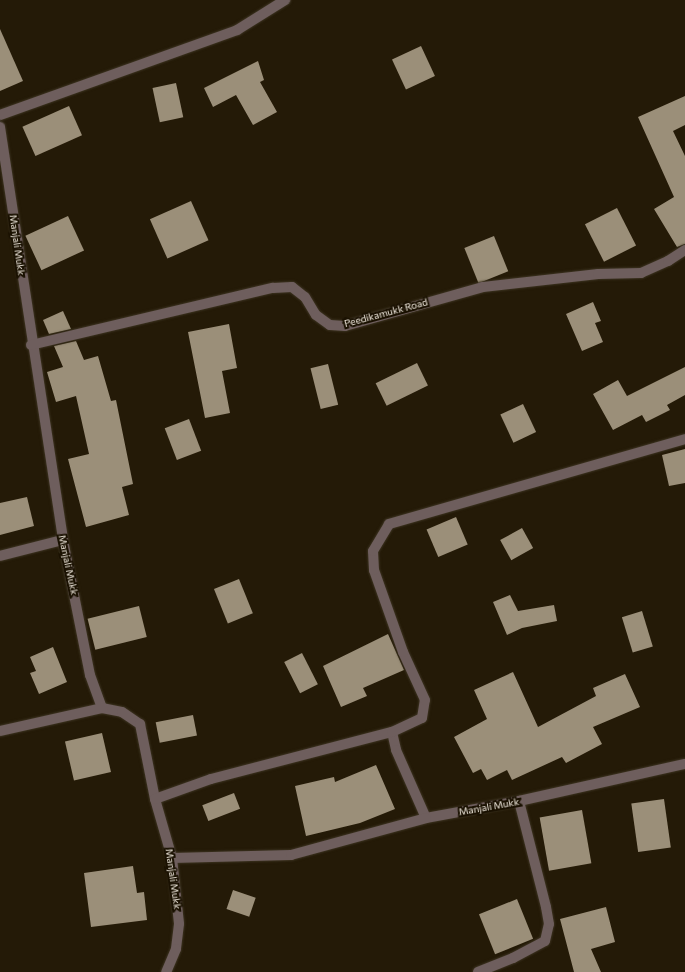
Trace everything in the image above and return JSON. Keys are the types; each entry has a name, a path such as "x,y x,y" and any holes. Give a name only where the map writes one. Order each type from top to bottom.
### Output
{"street":[{"path":"0,115 237,30 285,0"},
{"name":"Manjali Mukk","path":"0,127 31,345 63,540 90,675 102,708 122,712 140,724 155,799 172,858 179,924 176,949 166,972"},
{"name":"Peedikamukk Road","path":"31,345 273,288 292,287 305,297 316,315 330,325 345,326 483,287 598,274 641,273 668,262 685,250"},
{"path":"155,799 211,780 392,732 422,718 425,700 403,652 374,570 373,551 388,524 685,439"},
{"path":"0,556 63,540"},
{"path":"0,732 102,708"},
{"path":"392,732 396,750 426,818"},
{"name":"Manjali Mukk","path":"172,858 291,855 426,818 519,801 685,764"},
{"path":"478,972 513,958 545,941 548,930 546,907 519,801"}],"building":[{"path":"0,29 23,81 0,91"},
{"path":"421,46 435,76 406,89 392,60"},
{"path":"258,61 264,80 260,82 277,112 253,125 236,95 213,107 204,88"},
{"path":"176,83 183,117 160,122 153,88"},
{"path":"685,96 685,125 673,131 685,156 685,244 677,247 654,209 674,197 638,117"},
{"path":"69,106 82,135 35,156 22,127"},
{"path":"191,201 208,240 167,259 150,219"},
{"path":"617,208 636,245 604,262 585,224"},
{"path":"68,216 84,250 41,270 25,236"},
{"path":"494,236 508,271 479,283 464,248"},
{"path":"593,302 601,321 595,323 603,342 582,351 566,314"},
{"path":"63,311 71,329 49,334 43,320"},
{"path":"229,324 237,368 222,371 230,413 205,418 188,332"},
{"path":"76,341 84,360 98,356 111,401 116,400 133,484 122,487 129,515 86,527 68,459 89,454 76,396 56,402 47,372 63,367 54,346"},
{"path":"417,363 428,385 387,406 376,383"},
{"path":"328,364 338,405 321,409 311,368"},
{"path":"685,367 685,395 667,405 670,410 646,422 642,415 613,430 593,394 618,380 627,396"},
{"path":"523,404 536,432 513,443 500,415"},
{"path":"189,419 201,451 177,460 165,428"},
{"path":"685,449 685,483 669,486 662,455"},
{"path":"27,497 34,526 0,535 0,503"},
{"path":"456,517 468,545 438,557 427,530"},
{"path":"522,528 533,548 511,560 500,540"},
{"path":"239,579 253,613 228,623 214,589"},
{"path":"510,595 518,611 554,605 557,621 522,628 507,635 493,602"},
{"path":"139,606 147,637 95,650 88,619"},
{"path":"642,611 653,646 633,653 622,617"},
{"path":"388,634 404,670 363,688 367,696 341,707 323,666"},
{"path":"53,647 67,682 39,694 30,673 36,671 30,657"},
{"path":"302,653 318,684 300,693 284,662"},
{"path":"513,672 538,727 596,696 593,688 625,674 640,707 593,727 602,744 566,763 562,757 512,780 507,770 487,780 481,769 473,773 454,737 487,719 474,690"},
{"path":"193,715 197,736 160,743 156,722"},
{"path":"102,733 111,772 74,781 65,742"},
{"path":"376,765 395,809 360,823 306,836 295,786 334,777 335,782"},
{"path":"234,793 240,809 208,821 202,805"},
{"path":"664,799 671,848 638,852 631,804"},
{"path":"582,810 591,863 549,871 540,817"},
{"path":"133,866 137,893 144,892 147,920 91,927 84,873"},
{"path":"233,890 256,898 249,917 226,909"},
{"path":"517,899 533,939 495,954 479,914"},
{"path":"606,907 615,942 591,949 601,972 574,972 560,919"}]}
